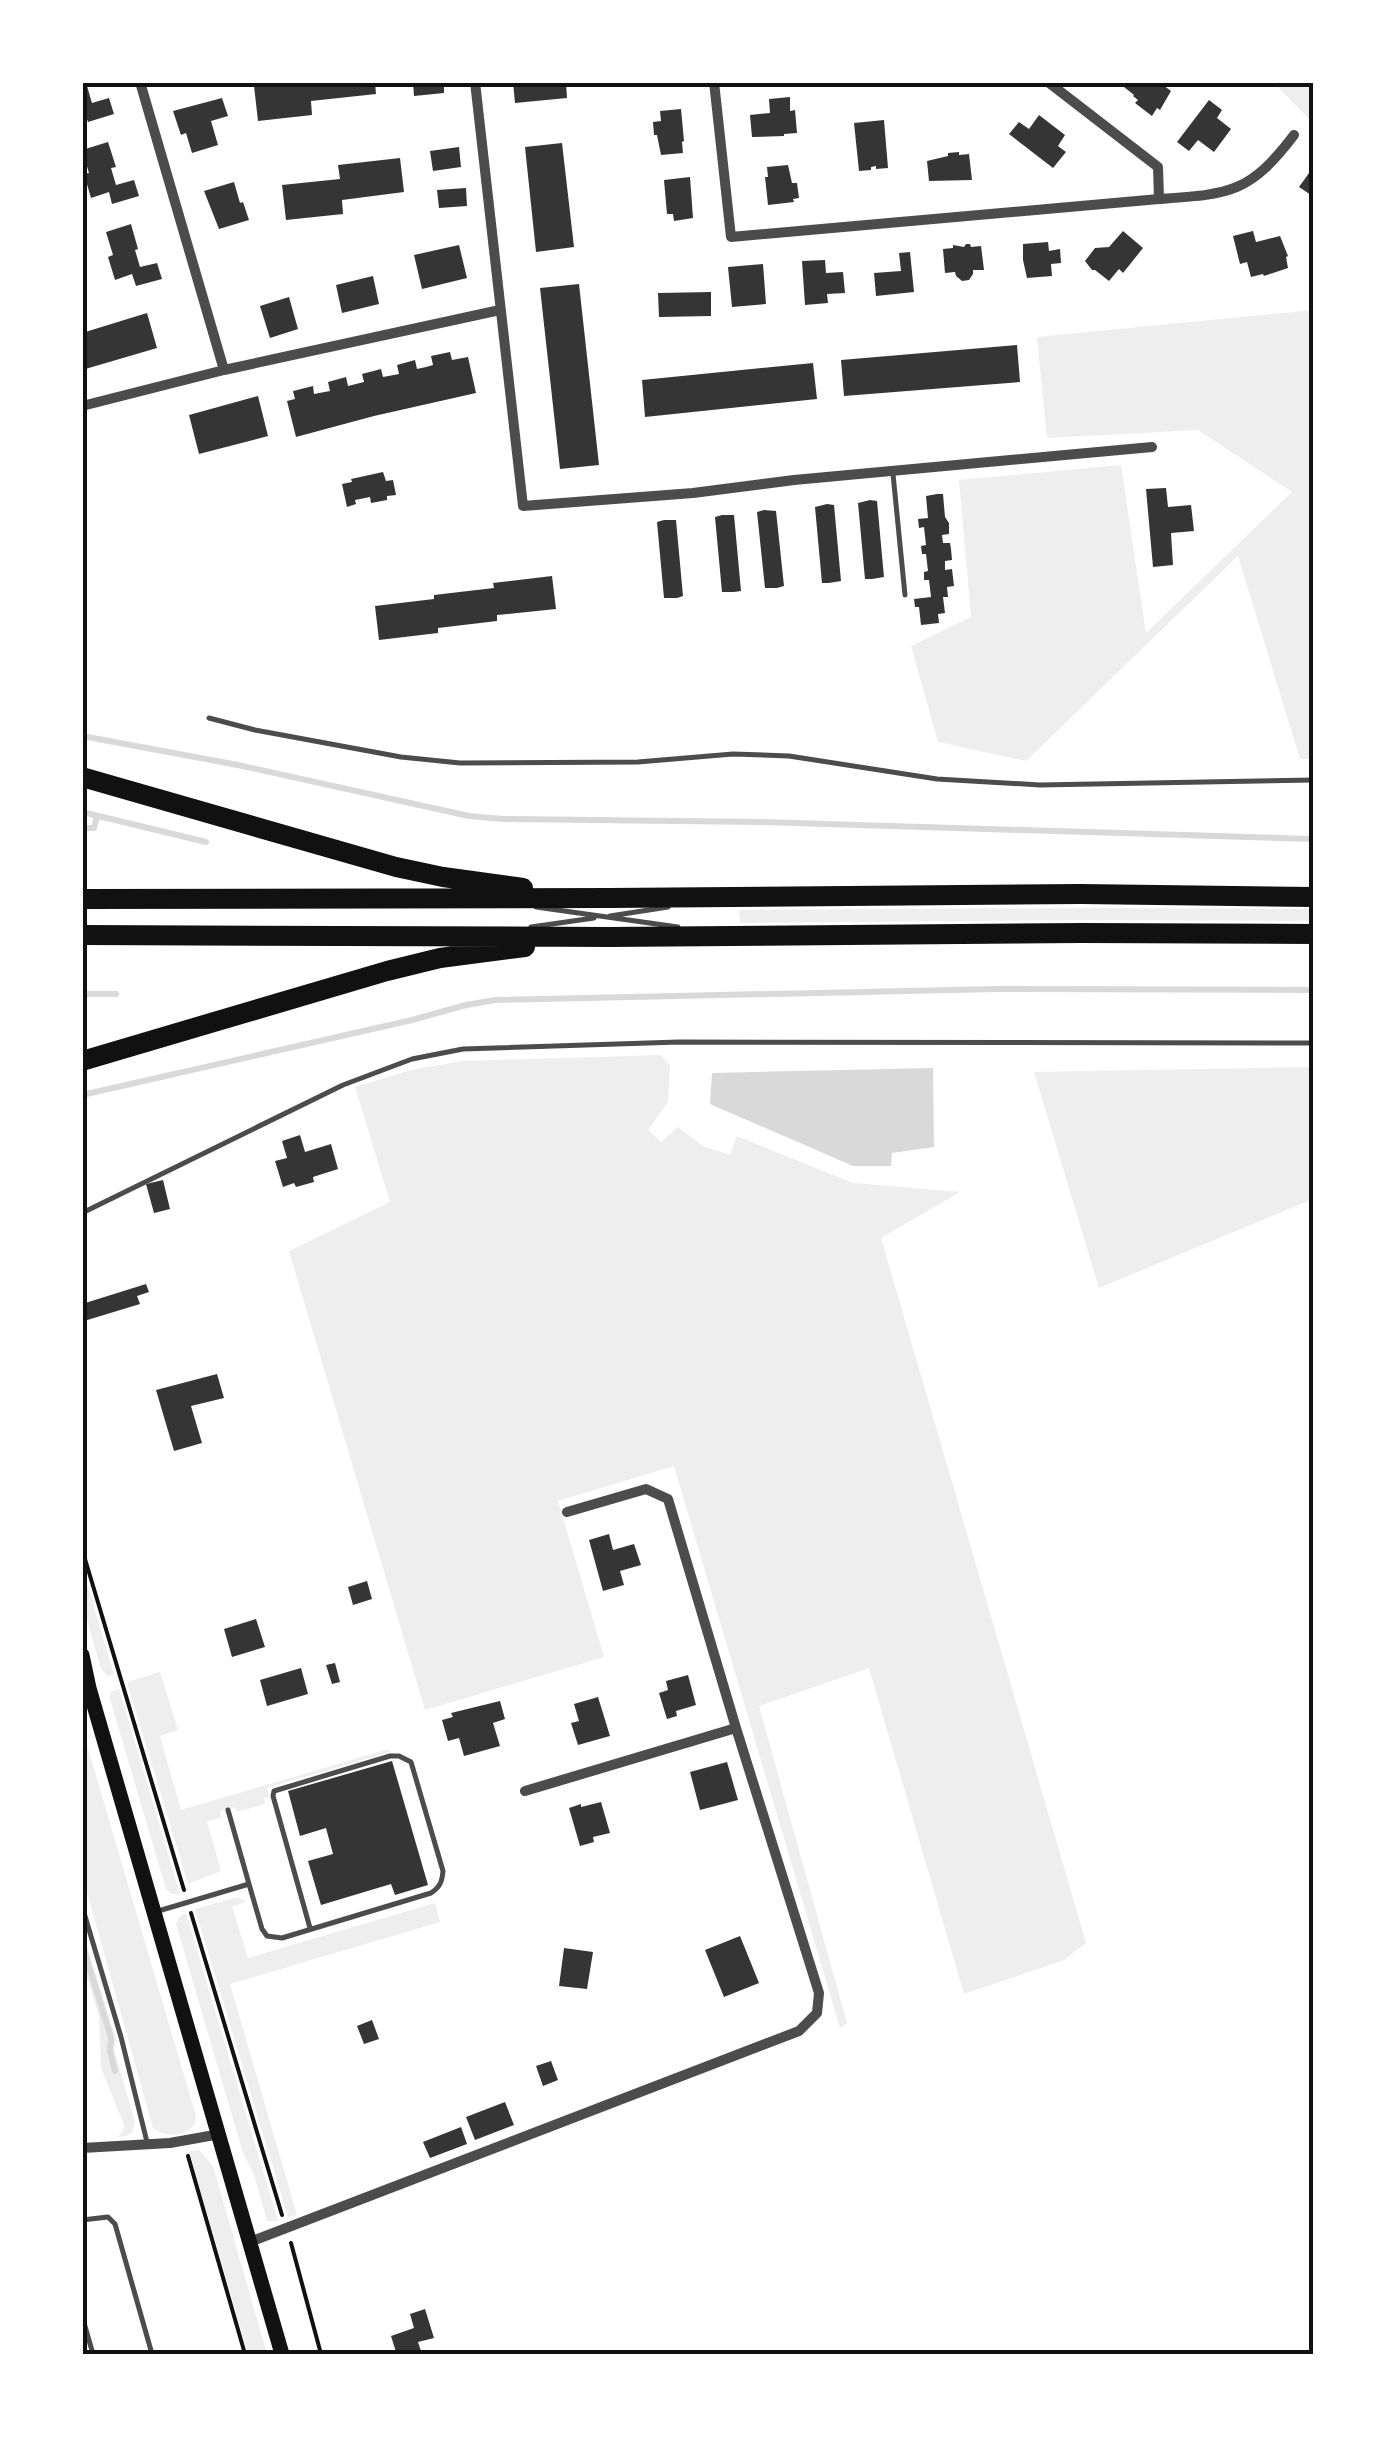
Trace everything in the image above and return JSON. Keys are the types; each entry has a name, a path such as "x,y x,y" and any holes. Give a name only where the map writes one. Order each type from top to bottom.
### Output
{"highway":[{"path":"82,776 396,867 606,918"},
{"path":"82,935 474,936 731,898 1081,894 1314,897"},
{"path":"82,899 475,898 746,936 1314,934"},
{"path":"82,1060 387,971 606,918"}],"main road":[{"path":"82,1655 282,2354"},
{"path":"82,1672 89,1688"}],"street":[{"path":"474,82 523,506 1152,448"},
{"path":"714,82 731,237 1216,194 1250,182 1273,162 1294,135"},
{"path":"1048,82 1158,167 1159,199"},
{"path":"141,83 224,370"},
{"path":"82,406 224,370 500,310"},
{"path":"250,2242 799,2031 817,2013 818,1993 668,1499 646,1489 566,1512"},
{"path":"525,1791 736,1728"},
{"path":"82,2148 184,2141 220,2134"}],"lane":[{"path":"893,473 905,595"},
{"path":"209,718 254,730 460,763 638,762 733,754 789,756 937,779 1040,784 1314,780"},
{"path":"82,1213 342,1085 412,1059 463,1049 679,1042 1314,1043"},
{"path":"228,1810 262,1930 267,1936 282,1938 438,1888 443,1871 412,1762 390,1756 274,1791 272,1796 310,1928"},
{"path":"155,1912 249,1884"},
{"path":"82,1906 148,2144"},
{"path":"82,2220 108,2217 114,2224 152,2354"},
{"path":"82,2316 94,2354"}],"path":[{"path":"82,1549 321,2354"},
{"path":"184,2141 245,2354"}],"shaded area":[{"path":"1274,83 1313,83 1313,123"},
{"path":"1313,310 1313,759 1300,759 1238,556 1026,761 938,742 911,646 971,617 959,480 1121,465 1146,633 1292,492 1198,430 1047,438 1037,337"},
{"path":"1313,909 1313,921 740,923 739,910"},
{"path":"660,1055 670,1065 668,1102 648,1130 661,1142 678,1127 703,1146 730,1155 737,1136 853,1183 960,1192 881,1238 1086,1943 1064,1960 964,1994 869,1668 759,1706 847,2023 840,2028 674,1466 558,1501 604,1657 425,1710 289,1251 390,1202 355,1087 411,1070 463,1061"},
{"path":"1313,1067 1313,1199 1099,1288 1034,1072"},
{"path":"933,1068 934,1147 892,1153 891,1166 853,1166 710,1104 712,1073"},
{"path":"82,1567 114,1674 108,1676 101,1669 83,1606"},
{"path":"160,1672 178,1730 160,1736 181,1810 389,1749 390,1752 267,1788 269,1797 264,1798 265,1804 237,1812 235,1807 220,1811 221,1817 207,1821 221,1871 188,1884 127,1682"},
{"path":"119,1689 180,1894 166,1889 110,1699 111,1692"},
{"path":"82,1728 196,2116 195,2124 181,2134 153,2128 83,1878"},
{"path":"238,1897 246,1902 232,1907 248,1958 435,1903 440,1922 230,1984 297,2215 288,2217 195,1909"},
{"path":"186,1913 278,2221 267,2221 254,2175 243,2153 176,1924"},
{"path":"82,1931 116,2039 114,2049 135,2122 127,2136 118,2137 125,2127 101,2068 99,2017 83,1964"},
{"path":"199,2150 213,2166 267,2354 248,2353 189,2151"}],"building":[{"path":"82,82 96,82 87,86 92,103 109,98 114,114 88,122 82,112"},
{"path":"375,82 376,94 311,101 312,115 258,121 254,86"},
{"path":"413,82 444,82 444,93 414,96"},
{"path":"513,82 566,82 567,98 515,103"},
{"path":"1127,82 1159,82 1171,91 1152,116 1135,103 1138,100 1124,87"},
{"path":"790,97 797,133 752,137 750,115 770,113 769,99"},
{"path":"222,98 228,116 211,121 218,145 192,153 173,111"},
{"path":"1209,100 1222,110 1217,118 1231,129 1214,152 1198,140 1189,151 1177,142"},
{"path":"681,109 683,153 661,155 653,122 661,121 660,111"},
{"path":"1039,115 1065,135 1058,146 1066,152 1053,168 1009,134 1019,122 1029,129"},
{"path":"884,120 888,168 876,166 859,171 854,123"},
{"path":"108,142 116,167 111,168 116,185 134,180 139,196 112,204 109,192 91,198 82,150"},
{"path":"562,143 574,247 536,252 525,147"},
{"path":"459,147 461,167 433,171 430,151"},
{"path":"959,152 969,154 972,180 929,181 927,161"},
{"path":"400,158 404,192 342,200 343,214 286,220 282,185 340,179 338,165"},
{"path":"788,165 799,198 768,205 767,167"},
{"path":"1314,166 1314,197 1299,187"},
{"path":"690,177 693,218 674,221 673,214 667,214 664,180"},
{"path":"234,182 249,220 219,229 204,191"},
{"path":"466,188 467,206 439,208 437,190"},
{"path":"131,224 140,267 157,263 162,279 136,286 132,274 115,280 106,232"},
{"path":"1123,231 1143,248 1123,273 1119,269 1109,281 1085,261 1095,248 1109,247"},
{"path":"1253,231 1256,242 1280,236 1288,268 1251,277 1247,262 1240,264 1233,236"},
{"path":"1048,242 1049,251 1060,249 1061,263 1051,264 1052,276 1027,278 1023,244"},
{"path":"966,244 981,246 984,270 973,270 969,280 962,281 955,272 945,273 943,249"},
{"path":"459,245 467,278 422,289 414,255"},
{"path":"910,252 914,292 876,296 874,273 901,271 899,253"},
{"path":"825,260 826,273 843,272 845,293 827,294 828,303 805,305 802,261"},
{"path":"763,264 766,304 732,307 728,267"},
{"path":"373,276 379,304 342,313 336,285"},
{"path":"579,284 599,465 560,469 540,288"},
{"path":"711,292 711,316 659,317 658,293"},
{"path":"289,297 298,329 270,338 260,306"},
{"path":"147,313 157,348 82,370 82,333"},
{"path":"1017,345 1020,382 844,396 841,360"},
{"path":"450,352 452,360 468,357 476,393 296,437 287,401 295,399 293,391 313,386 314,394 330,391 328,382 346,377 348,386 364,382 362,374 381,369 383,377 399,374 397,365 415,360 417,369 426,367 433,365 431,356"},
{"path":"813,363 817,399 645,417 642,380"},
{"path":"258,396 268,436 199,454 189,415"},
{"path":"383,472 386,481 393,480 396,495 371,503 370,497 355,500 356,504 347,507 342,484"},
{"path":"1166,488 1168,507 1191,505 1194,531 1171,533 1173,565 1153,567 1146,489"},
{"path":"943,494 949,534 942,535 943,543 950,543 952,560 945,561 945,570 952,569 954,586 947,587 948,597 943,597 945,613 938,614 939,623 921,625 914,599 931,597 929,580 924,580 924,572 928,571 921,546 926,545 924,527 919,528 918,519 928,518 926,496"},
{"path":"877,501 884,577 865,579 858,503"},
{"path":"834,505 841,581 822,583 815,507"},
{"path":"776,511 784,586 777,588 765,588 757,512"},
{"path":"734,515 741,591 722,592 715,517"},
{"path":"676,520 683,596 677,598 664,598 657,522"},
{"path":"552,576 556,609 497,615 497,621 379,640 375,606"},
{"path":"300,1135 305,1152 331,1144 338,1169 313,1177 314,1182 283,1187 275,1161 287,1158 282,1141"},
{"path":"163,1180 170,1209 154,1213 146,1184"},
{"path":"146,1284 149,1292 137,1296 140,1304 84,1321 82,1304"},
{"path":"217,1374 224,1398 191,1406 202,1443 174,1451 156,1390"},
{"path":"609,1534 613,1550 634,1544 641,1565 620,1571 624,1585 603,1591 589,1540"},
{"path":"367,1581 372,1599 353,1605 348,1587"},
{"path":"256,1619 265,1647 232,1657 224,1629"},
{"path":"335,1663 340,1682 332,1684 326,1665"},
{"path":"301,1668 308,1694 267,1706 260,1680"},
{"path":"688,1675 696,1705 676,1711 677,1716 667,1719 659,1693 668,1690 666,1681"},
{"path":"598,1697 610,1736 578,1745 571,1723 579,1721 574,1704"},
{"path":"500,1701 505,1719 493,1723 500,1746 464,1756 459,1738 448,1741 442,1720 453,1717 451,1713"},
{"path":"392,1761 428,1885 395,1895 391,1884 321,1905 308,1861 333,1854 326,1828 300,1836 288,1791"},
{"path":"727,1762 738,1800 700,1810 690,1772"},
{"path":"601,1802 610,1833 593,1837 594,1842 580,1846 569,1808"},
{"path":"740,1936 759,1983 724,1997 705,1950"},
{"path":"564,1948 593,1952 587,1989 559,1986"},
{"path":"372,2020 379,2039 364,2044 357,2026"},
{"path":"551,2061 558,2080 543,2086 536,2066"},
{"path":"505,2102 514,2125 475,2140 466,2117"},
{"path":"461,2127 467,2144 430,2158 423,2142"},
{"path":"425,2309 434,2338 418,2342 422,2354 389,2354 396,2352 391,2336 414,2328 410,2314"}],"waterway":[{"path":"82,736 238,765 469,816 504,819 762,822 1314,839"},
{"path":"82,812 206,842"},
{"path":"82,828 94,828 97,816"},
{"path":"82,1095 495,1000 996,989 1314,990"},
{"path":"82,994 116,994"},
{"path":"82,1943 111,2038 115,2071"}]}
